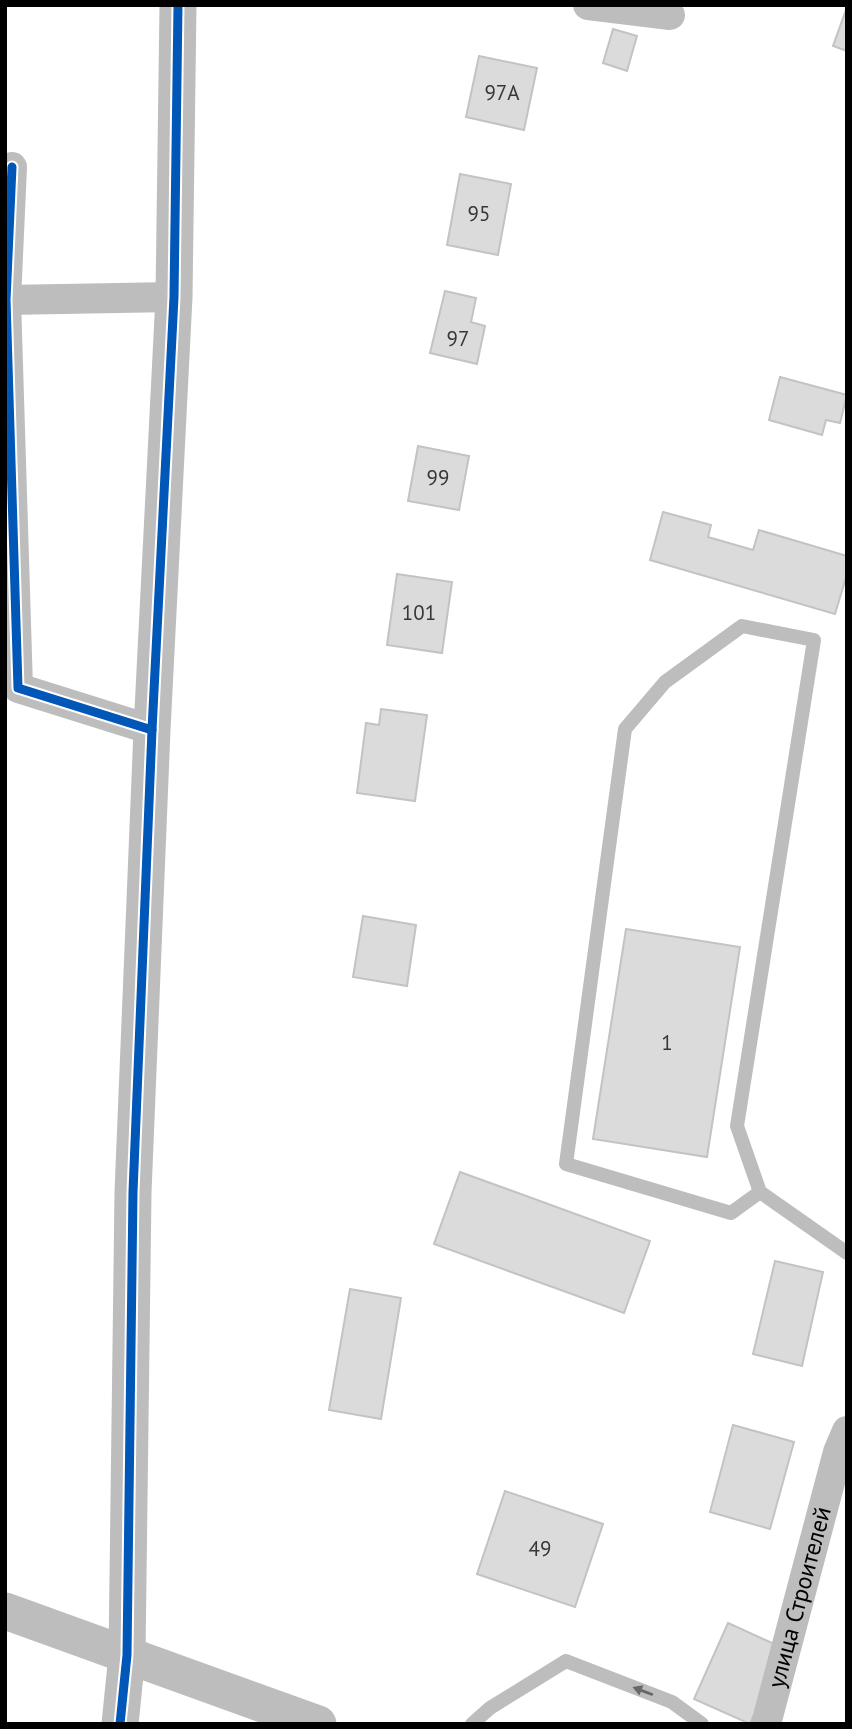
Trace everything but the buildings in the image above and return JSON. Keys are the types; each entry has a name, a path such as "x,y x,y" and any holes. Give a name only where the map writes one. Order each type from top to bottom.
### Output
{"street":[{"path":"120,1724 127,1655 133,1192 152,730 174,297 178,5"},
{"path":"588,5 670,15"},
{"path":"12,167 6,300 12,688 152,730"},
{"path":"6,300 174,297"},
{"name":"улица Строителей","path":"766,1724 838,1452 847,1432"},
{"path":"5,1611 318,1724"}],"lane":[{"path":"760,1192 731,1213 566,1164 625,729 665,682 742,626 814,640 737,1126 760,1192 847,1253"},
{"path":"472,1724 490,1708 566,1661 672,1702 702,1724"}],"cycle path":[{"path":"120,1724 127,1655 133,1192 152,730 174,297 178,5"},
{"path":"12,167 6,300 18,688 152,730"}]}
